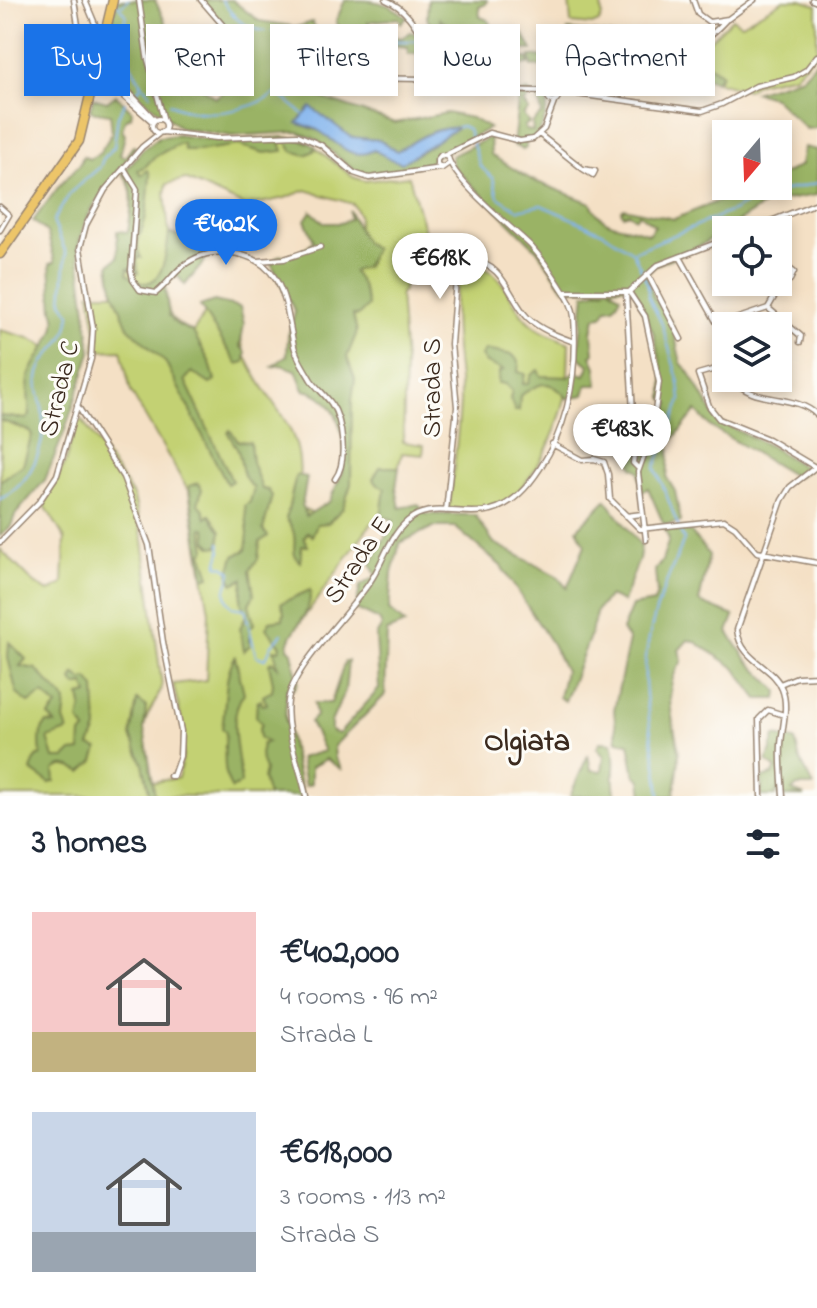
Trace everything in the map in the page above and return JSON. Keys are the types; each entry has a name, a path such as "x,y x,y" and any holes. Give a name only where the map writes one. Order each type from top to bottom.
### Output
{"main road":[{"path":"108,24 112,4"},
{"path":"1,250 74,150 91,96"}],"street":[{"path":"74,0 82,50 143,111"},
{"path":"85,0 95,24"},
{"path":"139,0 144,41 161,111 156,132 217,138 294,134 317,142 345,167 364,177 442,168 454,151"},
{"path":"201,0 221,24"},
{"path":"386,0 407,13 414,24"},
{"path":"693,0 698,14 709,22 728,19"},
{"path":"715,30 754,0"},
{"path":"600,96 702,111 756,86 794,77 806,70 817,56"},
{"path":"130,90 142,102 143,111"},
{"path":"124,96 158,122 181,133"},
{"path":"416,171 489,133 523,141 539,134 548,120 550,96"},
{"path":"552,96 556,99"},
{"path":"552,96 556,99"},
{"path":"550,111 556,99 562,96"},
{"path":"158,122 162,132"},
{"name":"Strada C","path":"0,542 39,502 53,483 63,458 93,345 81,239 95,206 158,122"},
{"name":"Strada C","path":"142,147 162,132"},
{"path":"539,134 583,169"},
{"path":"445,155 457,175"},
{"path":"437,160 438,166 457,175"},
{"path":"124,168 136,186 131,270 140,290 156,293 184,265 203,255 232,253 268,269 281,289 290,316 295,350 335,412 341,442 339,472 335,479"},
{"name":"Strada E","path":"306,796 288,719 288,701 293,684 369,584 402,526 419,514 483,512 514,499 528,486 563,423 569,398 574,342 573,311 531,246 457,175"},
{"path":"784,216 817,203"},
{"path":"0,207 9,216 0,230"},
{"path":"563,292 628,292 658,265 712,244"},
{"path":"255,261 284,259 320,247"},
{"path":"680,257 712,314"},
{"name":"Strada S","path":"445,512 457,407 451,344 455,288 460,269 472,262 489,266 529,318 574,342"},
{"path":"646,277 681,339"},
{"path":"628,292 645,318 659,385 653,429 638,468 646,540"},
{"path":"628,292 635,445 632,462 638,468"},
{"path":"756,312 768,308 775,296"},
{"path":"768,308 801,336 800,342"},
{"path":"712,370 698,374 713,413 726,423 772,440 816,466 784,495 737,632 747,653 780,684 784,701 780,759 783,796"},
{"path":"748,392 801,404 817,415"},
{"path":"77,405 123,477 148,541 163,642 181,731 181,750 175,771 170,776"},
{"path":"552,444 582,460 603,462 608,474 609,497 637,527 644,529 727,521 752,549 763,554 817,563"},
{"path":"626,516 642,514"},
{"path":"780,684 795,677 817,676"},
{"path":"761,796 759,719 769,710 784,715"}],"green space":[{"path":"117,0 155,0 166,24 146,24 146,96 254,96 254,24 222,24 202,0 232,0 259,21 278,24 270,24 270,96 316,96 395,123 447,113 471,118 489,128 435,156 430,163 371,176 354,170 316,139 298,132 231,136 181,128 130,86 130,24 112,24","holes":["311,107 351,137 379,140 397,151 432,132 457,128 411,157 392,159 297,123"]},
{"path":"345,0 378,2 407,18 401,23 399,18 338,24 336,21"},
{"path":"428,0 487,0 479,7 480,17 490,24 446,24 440,19 441,23 430,24 427,18"},
{"path":"569,0 601,0 602,16 599,22 571,23"},
{"path":"784,0 801,0 817,5 817,52 795,75 758,83 747,90 718,82 721,74 715,70 715,35 732,18 741,24"},
{"path":"410,32 414,33 414,53 408,54 408,47 398,46 398,37"},
{"path":"520,32 522,32 532,50 520,49"},
{"path":"530,56 536,57 536,66 532,66"},
{"path":"520,58 529,58 529,64 520,65"},
{"path":"817,61 817,128 806,129 773,97 754,92 802,77"},
{"path":"528,91 532,95 523,103 529,110 523,115 529,123 524,126 526,130 533,131 532,123 542,114 538,96 548,100 540,131 526,142 523,150 513,145 520,94"},
{"path":"117,96 132,111 122,130 125,135 120,155 125,157 133,146 136,147 94,205 78,247 91,352 45,480 0,536 0,481 23,465 32,435 30,431 0,420 0,416 27,419 30,415 30,375 55,326 50,264 55,262 47,232 33,221 80,164 83,156 89,159 99,154 112,133 110,114 90,111 93,98 107,102"},
{"path":"179,135 228,141 286,138 306,141 315,146 314,151 306,155 292,151 287,142 280,142 283,151 264,153 238,145 184,150 180,143 138,170 141,175 148,170 150,175 148,200 138,242 141,258 137,258 138,273 128,268 127,274 144,283 156,277 164,263 169,233 206,249 204,262 185,285 177,275 164,283 169,316 176,324 193,332 210,363 215,380 210,384 192,372 185,380 232,481 227,484 166,363 128,327 114,293 109,265 118,257 117,231 128,232 132,194 123,174 142,150 159,137"},
{"path":"159,137 238,141 285,137 308,142 353,177 364,181 409,176 425,232 411,259 400,294 405,363 403,442 424,445 423,455 402,453 389,504 367,529 288,640 284,708 302,796 0,796 0,549 32,581 48,592 63,584 65,539 44,504 65,463 77,421 82,420 134,497 143,541 162,686 144,729 153,782 178,778 183,755 184,731 173,684 206,680 209,612 189,492 131,392 121,350 95,351 96,329 90,293 113,293 131,214 129,184 122,173","holes":["185,179 245,206 285,198 306,190 353,204 359,216 344,361 344,481 326,517 296,507 299,459 295,442 247,359 236,310 207,310 193,332 176,322 169,313 164,282 177,275 185,285 204,262 206,249 169,233 167,184"]},
{"path":"490,137 491,155 532,180 591,203 608,222 648,234 655,226 639,214 635,218 629,213 623,215 621,211 624,208 674,219 721,200 786,200 767,203 747,216 712,216 712,238 656,265 647,274 654,297 672,323 681,363 717,421 770,446 808,470 796,477 711,427 696,411 670,443 667,478 675,491 681,522 664,525 648,488 641,492 639,471 631,461 637,455 634,446 638,445 644,459 659,421 670,404 663,398 663,372 653,332 632,286 610,288 621,296 614,307 595,317 592,332 594,353 591,356 598,385 587,385 584,395 568,399 550,385 540,385 520,396 519,411 515,411 510,399 512,391 505,384 498,383 499,372 503,370 486,363 481,356 485,350 513,355 519,362 518,372 525,374 523,384 528,384 531,375 538,370 541,376 569,377 576,372 585,375 589,365 578,356 585,294 607,289 564,289 537,250 452,165 451,156"},
{"path":"804,147 817,150 817,195 792,199 792,170 801,165"},
{"path":"349,210 364,241 374,249 366,267 353,271 362,285 368,306 358,316 353,315 357,332 347,357 355,379 351,484 343,508 328,523 317,524 312,536 308,532 304,538 308,546 302,546 300,562 295,555 293,529 286,519 296,475 307,477 302,505 306,516 330,501 342,472 344,447 338,422 325,401 304,390 296,370 281,365 271,367 287,356 288,336 295,312 271,263 278,256 297,254 314,241 305,220 311,211 324,223 341,223 350,219"},
{"path":"473,265 499,278 529,323 569,343 567,384 561,412 549,443 522,487 510,498 492,507 449,509 460,403 454,308 463,275"},
{"path":"214,301 240,307 244,324 240,346 246,352 245,362 237,364 200,306"},
{"path":"0,330 45,346 29,376 30,415 27,419 0,416"},
{"path":"0,420 30,431 32,435 23,465 0,481"},
{"path":"230,430 238,441 250,442 252,462 262,489 268,490 272,496 263,530 268,536 260,542 258,559 250,570 254,595 249,604 254,624 250,628 250,645 244,651 240,628 247,614 241,603 243,579 233,584 229,573 234,556 246,550 245,506 250,502 254,488 244,474 238,451 228,433"},
{"path":"380,467 399,467 396,488 400,508 418,504 426,514 475,515 494,543 557,576 567,588 585,545 577,529 606,500 641,546 639,559 623,602 609,596 597,610 565,701 559,697 565,671 552,644 501,566 455,527 433,527 400,543 392,573 389,610 405,624 387,631 385,695 334,746 335,758 342,770 326,759 311,767 311,784 305,786 300,758 324,751 310,722 316,716 314,703 331,703 345,661 348,661 345,691 331,722 331,731 339,734 379,689 376,636 382,626 379,620 356,609 360,586 376,576 371,564 394,520 381,516 385,488 373,479"},
{"path":"198,483 202,489 198,504 206,518 210,515 221,531 219,546 212,547 207,541 206,529 202,528 206,549 202,553 210,576 204,578 189,486"},
{"path":"681,528 691,532 709,555 699,602 734,616 728,632 747,660 778,691 777,699 758,699 735,668 688,640 679,650 682,661 670,691 679,752 674,796 643,796 629,743 617,741 614,710 629,640 622,630 632,606 654,602 657,593 655,570 662,561 669,539 664,529"},
{"path":"310,590 305,615 289,641 288,648 292,652 298,682 294,689 287,689 285,718 302,796 268,796 260,755 262,744 267,742 260,738 262,724 256,716 257,702 261,700 262,705 267,704 263,696 272,691 273,683 269,664 272,661 278,667 274,649 279,650 281,646 266,628 270,621 283,619 281,603"},
{"path":"9,642 26,659 20,666 36,669 66,701 64,720 68,731 48,738 54,758 65,758 71,752 80,751 81,734 86,730 79,721 80,696 88,694 84,684 76,686 72,680 75,674 82,680 88,679 95,688 97,729 90,746 98,749 94,761 82,772 61,766 54,770 55,781 50,783 31,770 36,757 41,755 42,730 47,723 55,724 49,716 57,706 43,694 29,703 17,694 8,658"},
{"path":"235,657 244,693 235,725 241,783 232,789 225,770 226,733 222,728 227,681"},
{"path":"137,700 146,706 144,729 155,796 150,796 143,764 131,736"},
{"path":"775,736 795,740 800,760 814,786 797,786 792,791 805,796 780,796 777,790 775,796 761,796 762,778 772,775 776,769 767,762"},
{"path":"600,742 612,743 616,796 570,796 588,755 591,770 602,771 604,756 597,748"}],"water":[{"path":"311,107 351,137 379,140 397,151 432,132 458,127 402,163 374,150 358,154 352,152 318,130 297,123"}],"waterway":[{"path":"122,5 128,0"},
{"path":"222,0 240,21 265,31"},
{"path":"117,3 126,16 122,33 125,50 141,82 136,92"},
{"path":"398,41 414,41"},
{"path":"142,84 146,89"},
{"path":"170,104 196,112 225,112 252,105 277,93 303,114"},
{"path":"0,499 21,483 35,461 43,422 39,373 68,326 70,314 62,302 66,253 53,221 71,192 100,167 114,147 118,116 125,103"},
{"path":"458,127 468,129 480,166 493,178 498,197 518,210 541,205 604,233 633,252 648,285 648,296 662,324 681,400 655,468 684,540 657,607 646,660 647,707 660,796"},
{"path":"633,252 734,210 766,192 817,183"},
{"path":"220,543 217,565 231,572 226,597 232,607 245,609 256,656 266,659 271,646 282,634"}],"district":[{"name":"Olgiata","path":"527,743"}]}
